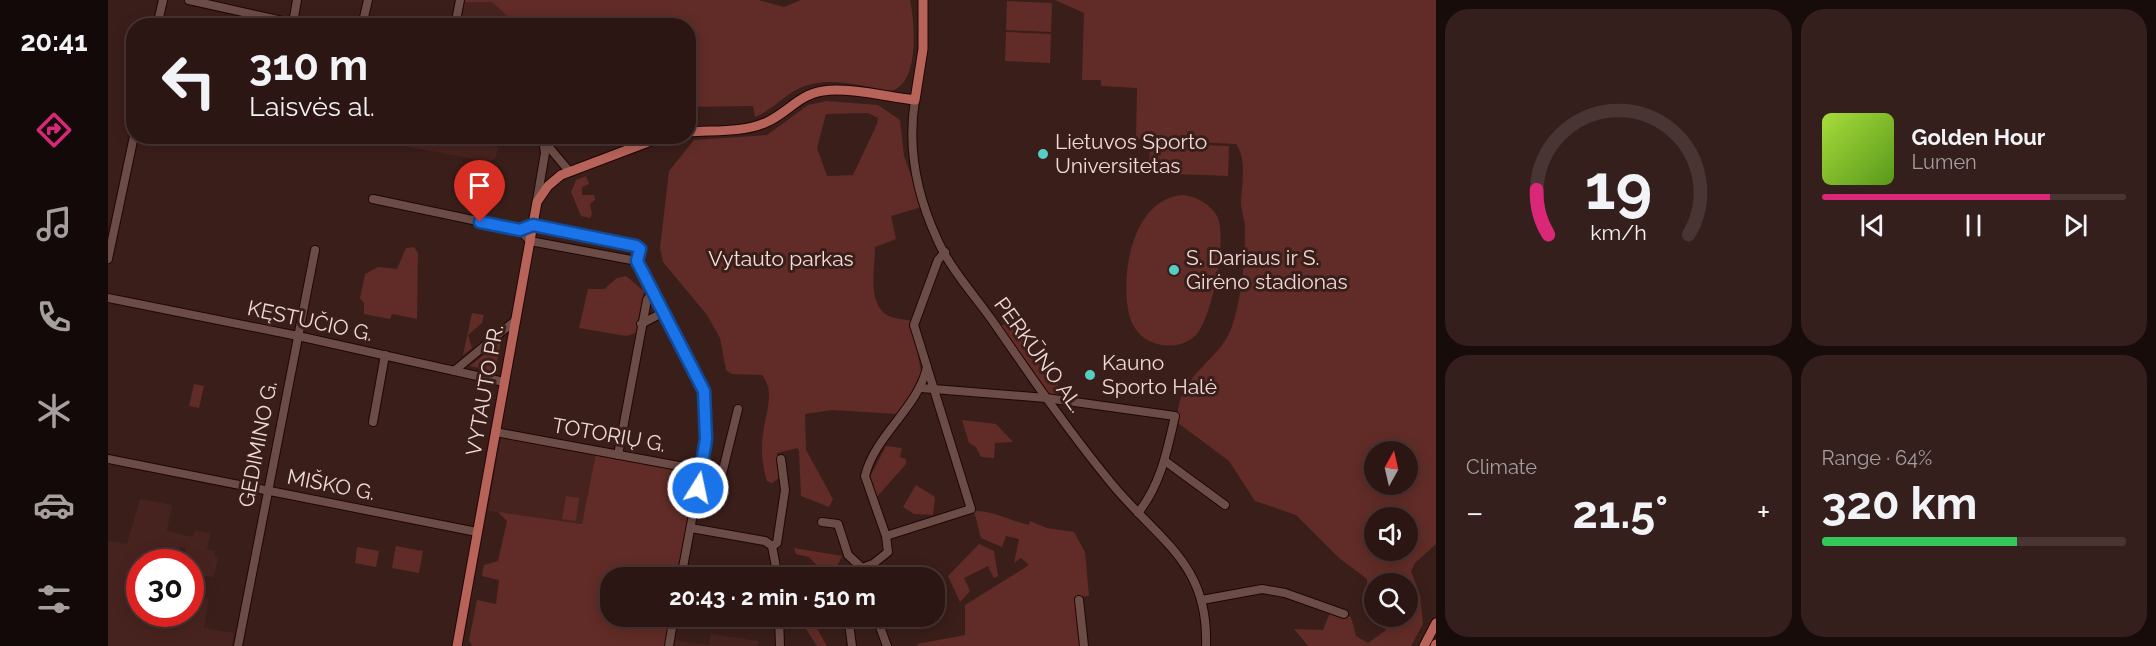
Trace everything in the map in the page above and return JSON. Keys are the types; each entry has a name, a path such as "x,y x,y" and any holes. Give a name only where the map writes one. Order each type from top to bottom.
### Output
{"main road":[{"path":"696,132 752,128 773,119 802,98 820,91 835,90 915,100 923,49 923,0"},
{"path":"537,202 554,180 569,171 642,144"},
{"name":"VYTAUTO PR.","path":"457,646 537,202"},
{"path":"1424,646 1436,623"}],"street":[{"path":"159,18 163,0"},
{"path":"189,0 270,18"},
{"path":"294,18 297,0"},
{"path":"364,18 368,0"},
{"path":"457,18 460,0"},
{"name":"PERKŪNO AL.","path":"915,100 911,130 912,161 932,228 945,252 1046,398 1113,486 1185,563 1193,575 1202,600 1206,646"},
{"path":"108,259 132,144"},
{"name":"VYTAUTO PR.","path":"537,202 545,153 543,144"},
{"path":"546,144 569,171"},
{"path":"374,200 520,230 533,225 636,246 640,249 637,261 704,391 706,439 684,567"},
{"path":"520,230 530,241 637,261"},
{"name":"GEDIMINO G.","path":"238,646 315,250"},
{"path":"886,536 971,509 914,322 938,260 945,252"},
{"path":"618,454 646,300 653,291"},
{"name":"KĘSTUČIO G.","path":"108,298 298,336 504,382"},
{"path":"642,324 664,312"},
{"path":"454,371 516,320"},
{"path":"373,422 385,356"},
{"path":"863,567 884,557 889,546 865,476 871,460 921,388 928,365"},
{"path":"921,388 1046,398 1174,416 1165,461 1151,497 1138,513"},
{"name":"TOTORIŲ G.","path":"495,432 722,474 738,410"},
{"name":"MIŠKO G.","path":"108,459 477,532"},
{"path":"772,546 777,543 784,497 781,459"},
{"path":"1165,461 1225,505"},
{"path":"822,522 838,524 848,555 860,567"},
{"path":"691,528 765,541 772,546 776,567"},
{"path":"1202,600 1262,590 1285,593 1344,614"},
{"path":"1079,600 1084,646"},
{"path":"669,646 672,627"},
{"path":"779,627 780,646"},
{"path":"849,627 852,646"},
{"path":"880,627 887,646"}],"shaded area":[{"path":"464,2 492,2 509,18 461,18"},
{"path":"409,144 484,144 498,147 496,157 490,162 409,147"},
{"path":"501,435 596,453 582,524 488,511"},
{"path":"140,499 172,505 167,531 193,537 195,530 211,533 207,549 215,551 214,556 218,557 214,577 205,576 204,581 204,549 180,547 180,549 126,549 126,627 204,627 204,597 209,598 204,628 234,633 232,646 108,646 108,541 127,544"},
{"path":"711,634 758,641 758,646 672,646 673,640 709,645"}],"green space":[{"path":"464,0 758,0 784,7 801,0 910,0 914,37 913,52 911,66 906,77 900,86 890,91 841,82 817,83 794,91 766,112 755,117 753,106 696,107 696,18 509,18 492,2 464,2"},
{"path":"1055,0 1436,0 1436,544 1418,560 1418,507 1364,507 1364,561 1417,561 1412,573 1364,573 1364,577 1339,558 1296,515 1255,501 1229,461 1178,423 1183,394 1190,382 1225,341 1238,305 1245,242 1241,202 1242,157 1236,144 1136,139 1137,88 1101,86 1101,80 1082,80 1084,13"},
{"path":"1007,1 1052,3 1051,32 1006,30"},
{"path":"1006,32 1051,34 1050,63 1005,61"},
{"name":"Vytauto parkas","path":"826,101 878,105 900,120 904,156 922,207 891,216 896,239 875,247 874,293 881,309 887,315 911,321 922,376 898,414 832,410 805,414 806,450 833,499 829,507 801,496 799,450 797,448 777,453 779,478 772,483 767,481 762,452 769,396 766,382 762,375 732,374 726,370 720,338 707,315 663,262 660,248 669,171 691,144 696,144 696,140 767,135 808,105","holes":["868,113 878,118 853,175 827,176 817,148 826,114"]},
{"path":"1150,143 1229,146 1228,176 1149,173"},
{"path":"586,176 589,184 582,187 582,195 594,195 595,200 590,204 592,214 590,218 581,216 571,192 576,180"},
{"path":"1184,195 1203,202 1217,216 1221,241 1217,277 1208,312 1196,335 1187,342 1165,345 1144,338 1133,325 1126,293 1129,256 1142,222 1153,208 1167,199"},
{"path":"414,247 418,253 417,319 392,314 390,319 364,314 364,303 360,298 365,274 378,267 397,269 406,248"},
{"path":"626,276 644,291 636,333 626,336 579,328 588,289 604,289 617,278"},
{"path":"472,313 484,315 482,323 468,335 472,348 463,355"},
{"path":"998,325 1012,325 1050,380 1058,380 1057,397 1047,396"},
{"path":"501,341 499,353 496,352 495,355 498,356 495,372 470,366"},
{"path":"194,384 204,386 199,408 189,406"},
{"path":"962,420 996,424 1013,442 995,443 994,458 981,457 976,447 969,443"},
{"path":"886,446 902,448 900,457 906,459 906,464 875,499 868,481"},
{"path":"596,453 696,474 680,567 600,567 600,627 670,627 666,646 472,646 469,640 477,600 496,604 499,580 482,576 484,565 498,561 507,521 498,512 582,524"},
{"path":"916,485 935,497 933,515 914,514 903,507"},
{"path":"566,496 579,498 576,521 562,519"},
{"path":"974,511 1029,525 1030,521 1047,528 1074,532 1085,552 1089,596 1074,597 1082,646 918,646 917,644 965,635 965,605 1029,565 1021,558 1014,563 1019,539 1006,536 1002,547 981,538"},
{"path":"979,544 994,551 998,576 994,578 988,566 964,578 970,591 960,602 948,576"},
{"path":"396,546 423,551 419,573 392,568"},
{"path":"357,547 379,551 376,567 355,563"},
{"path":"794,548 842,556 837,567 818,567 809,557 796,554"},
{"path":"1418,590 1423,624 1411,646 1308,646 1294,629 1323,630 1331,610 1351,617 1356,636 1368,643 1386,630 1385,627 1418,627"},
{"path":"805,627 816,627 827,646 817,646"}],"place":[{"name":"Lietuvos Sporto Universitetas","path":"1043,154"},
{"name":"S. Dariaus ir S. Girėno stadionas","path":"1174,270"},
{"name":"Kauno Sporto Halė","path":"1090,375"}],"route":[{"path":"480,222 520,230 533,225 636,246 640,249 637,261 704,391 707,406 706,439 698,488"}]}
